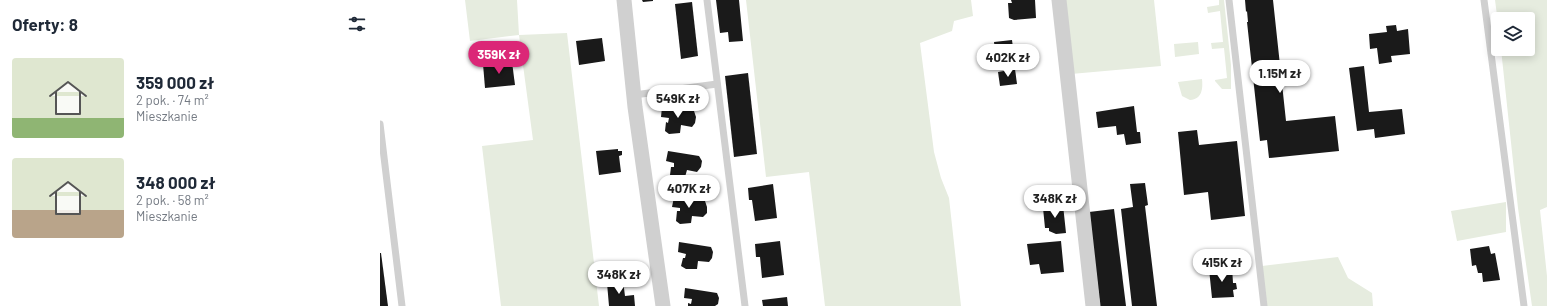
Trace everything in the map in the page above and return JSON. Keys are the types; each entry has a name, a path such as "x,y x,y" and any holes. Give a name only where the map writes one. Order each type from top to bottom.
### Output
{"street":[{"path":"624,0 634,95 663,306"},
{"path":"1058,0 1093,306"}],"lane":[{"path":"707,0 745,306"},
{"path":"1229,0 1264,306"},
{"path":"1484,0 1524,306"},
{"path":"634,95 717,84"},
{"path":"380,124 402,306"}],"shaded area":[{"path":"465,0 517,0 519,35 470,41"},
{"path":"746,0 971,0 973,16 954,21 952,31 920,43 934,152 941,178 949,198 961,306 825,306 809,172 766,177"},
{"path":"1064,0 1154,0 1161,66 1071,74"},
{"path":"1219,0 1224,0 1231,65 1231,89 1222,89 1215,81 1227,78 1224,48 1212,49 1211,43 1223,42 1220,11 1208,13 1207,7 1219,5"},
{"path":"1495,0 1547,0 1547,207 1540,210 1547,276 1547,306 1532,306 1518,208 1502,56 1535,56 1535,12 1497,12"},
{"path":"567,33 599,306 501,306 482,146 533,140 519,35"},
{"path":"1198,42 1199,54 1175,57 1174,44"},
{"path":"1202,79 1202,90 1197,98 1190,100 1182,96 1178,82"},
{"path":"1506,202 1506,232 1457,241 1451,211"},
{"path":"1338,257 1348,278 1372,293 1373,306 1267,306 1262,266"}],"building":[{"path":"642,0 653,0 653,1 643,2"},
{"path":"716,0 739,0 743,41 729,42 728,32 720,33"},
{"path":"1011,0 1035,0 1036,18 1014,20 1009,18 1008,3 1012,3"},
{"path":"1245,0 1273,0 1286,121 1335,116 1339,151 1269,158 1267,140 1260,141"},
{"path":"692,2 698,56 681,59 675,4"},
{"path":"1396,25 1397,31 1408,29 1410,54 1391,56 1392,62 1379,64 1377,48 1370,49 1369,34 1387,32 1386,26"},
{"path":"602,38 605,61 579,65 576,41"},
{"path":"1012,40 1014,55 996,57 994,42"},
{"path":"512,62 515,85 485,88 483,64"},
{"path":"1364,66 1369,112 1402,109 1405,134 1375,138 1374,129 1357,131 1349,68"},
{"path":"1015,69 1017,84 1000,86 998,72"},
{"path":"748,73 757,154 734,157 725,76"},
{"path":"1134,106 1137,132 1140,132 1141,143 1126,145 1124,134 1117,135 1116,126 1098,128 1096,112"},
{"path":"662,107 694,111 696,117 695,123 692,127 681,125 680,133 669,134 665,131 666,122 668,123 669,118 661,117"},
{"path":"1197,130 1199,145 1237,141 1245,216 1211,220 1208,192 1184,195 1178,132"},
{"path":"618,149 618,151 622,151 622,155 619,156 621,172 599,175 596,151"},
{"path":"668,151 699,156 702,161 701,167 697,172 687,170 685,177 675,178 670,175 671,167 674,167 674,163 666,161"},
{"path":"1145,183 1148,205 1145,206 1157,306 1132,306 1121,209 1133,207 1130,184"},
{"path":"773,184 777,218 755,221 752,200 749,200 748,188"},
{"path":"674,197 705,201 707,213 703,217 692,216 691,223 680,224 676,221 677,211 680,211 680,208 672,207"},
{"path":"1063,205 1066,233 1056,234 1049,231 1049,228 1045,228 1043,208"},
{"path":"1114,209 1126,306 1100,306 1089,212"},
{"path":"780,241 784,275 762,278 760,257 756,257 755,244"},
{"path":"1061,241 1064,272 1041,274 1039,264 1030,265 1027,244"},
{"path":"679,242 711,247 713,252 712,258 709,262 698,261 697,269 686,269 681,266 683,258 685,258 686,254 678,252"},
{"path":"1489,246 1491,254 1495,253 1500,280 1483,282 1482,273 1478,273 1476,265 1472,266 1470,249"},
{"path":"381,253 388,306 380,306"},
{"path":"1232,267 1233,283 1236,283 1237,289 1233,290 1234,297 1212,298 1209,269"},
{"path":"623,281 625,296 634,295 635,306 609,306 607,283"},
{"path":"685,288 717,293 719,298 718,304 715,306 688,306 688,303 691,304 692,299 684,298"},
{"path":"787,297 788,306 763,306 762,300"}]}
